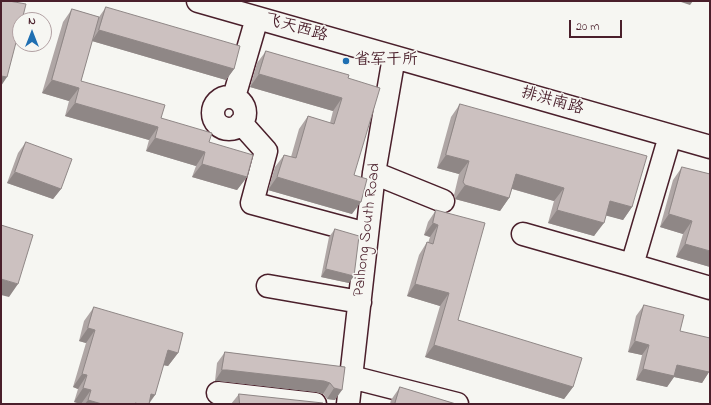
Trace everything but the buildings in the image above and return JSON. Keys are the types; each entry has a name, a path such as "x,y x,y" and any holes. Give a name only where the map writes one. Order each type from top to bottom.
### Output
{"street":[{"name":"飞天西路","path":"198,1 394,57"},
{"path":"257,18 234,97 222,98 216,102 213,108 214,120 219,125 224,128 230,128 236,127 241,123 266,151 252,203 367,234"},
{"name":"排洪南路","path":"394,57 710,148"},
{"name":"Paihong South Road","path":"348,404 374,173 394,57"},
{"path":"632,265 670,136"},
{"path":"374,173 443,201"},
{"path":"523,234 710,288"},
{"path":"268,286 360,302"},
{"path":"351,377 457,404"},
{"path":"218,393 315,404"}],"place":[{"name":"省军干所","path":"346,61"}]}
